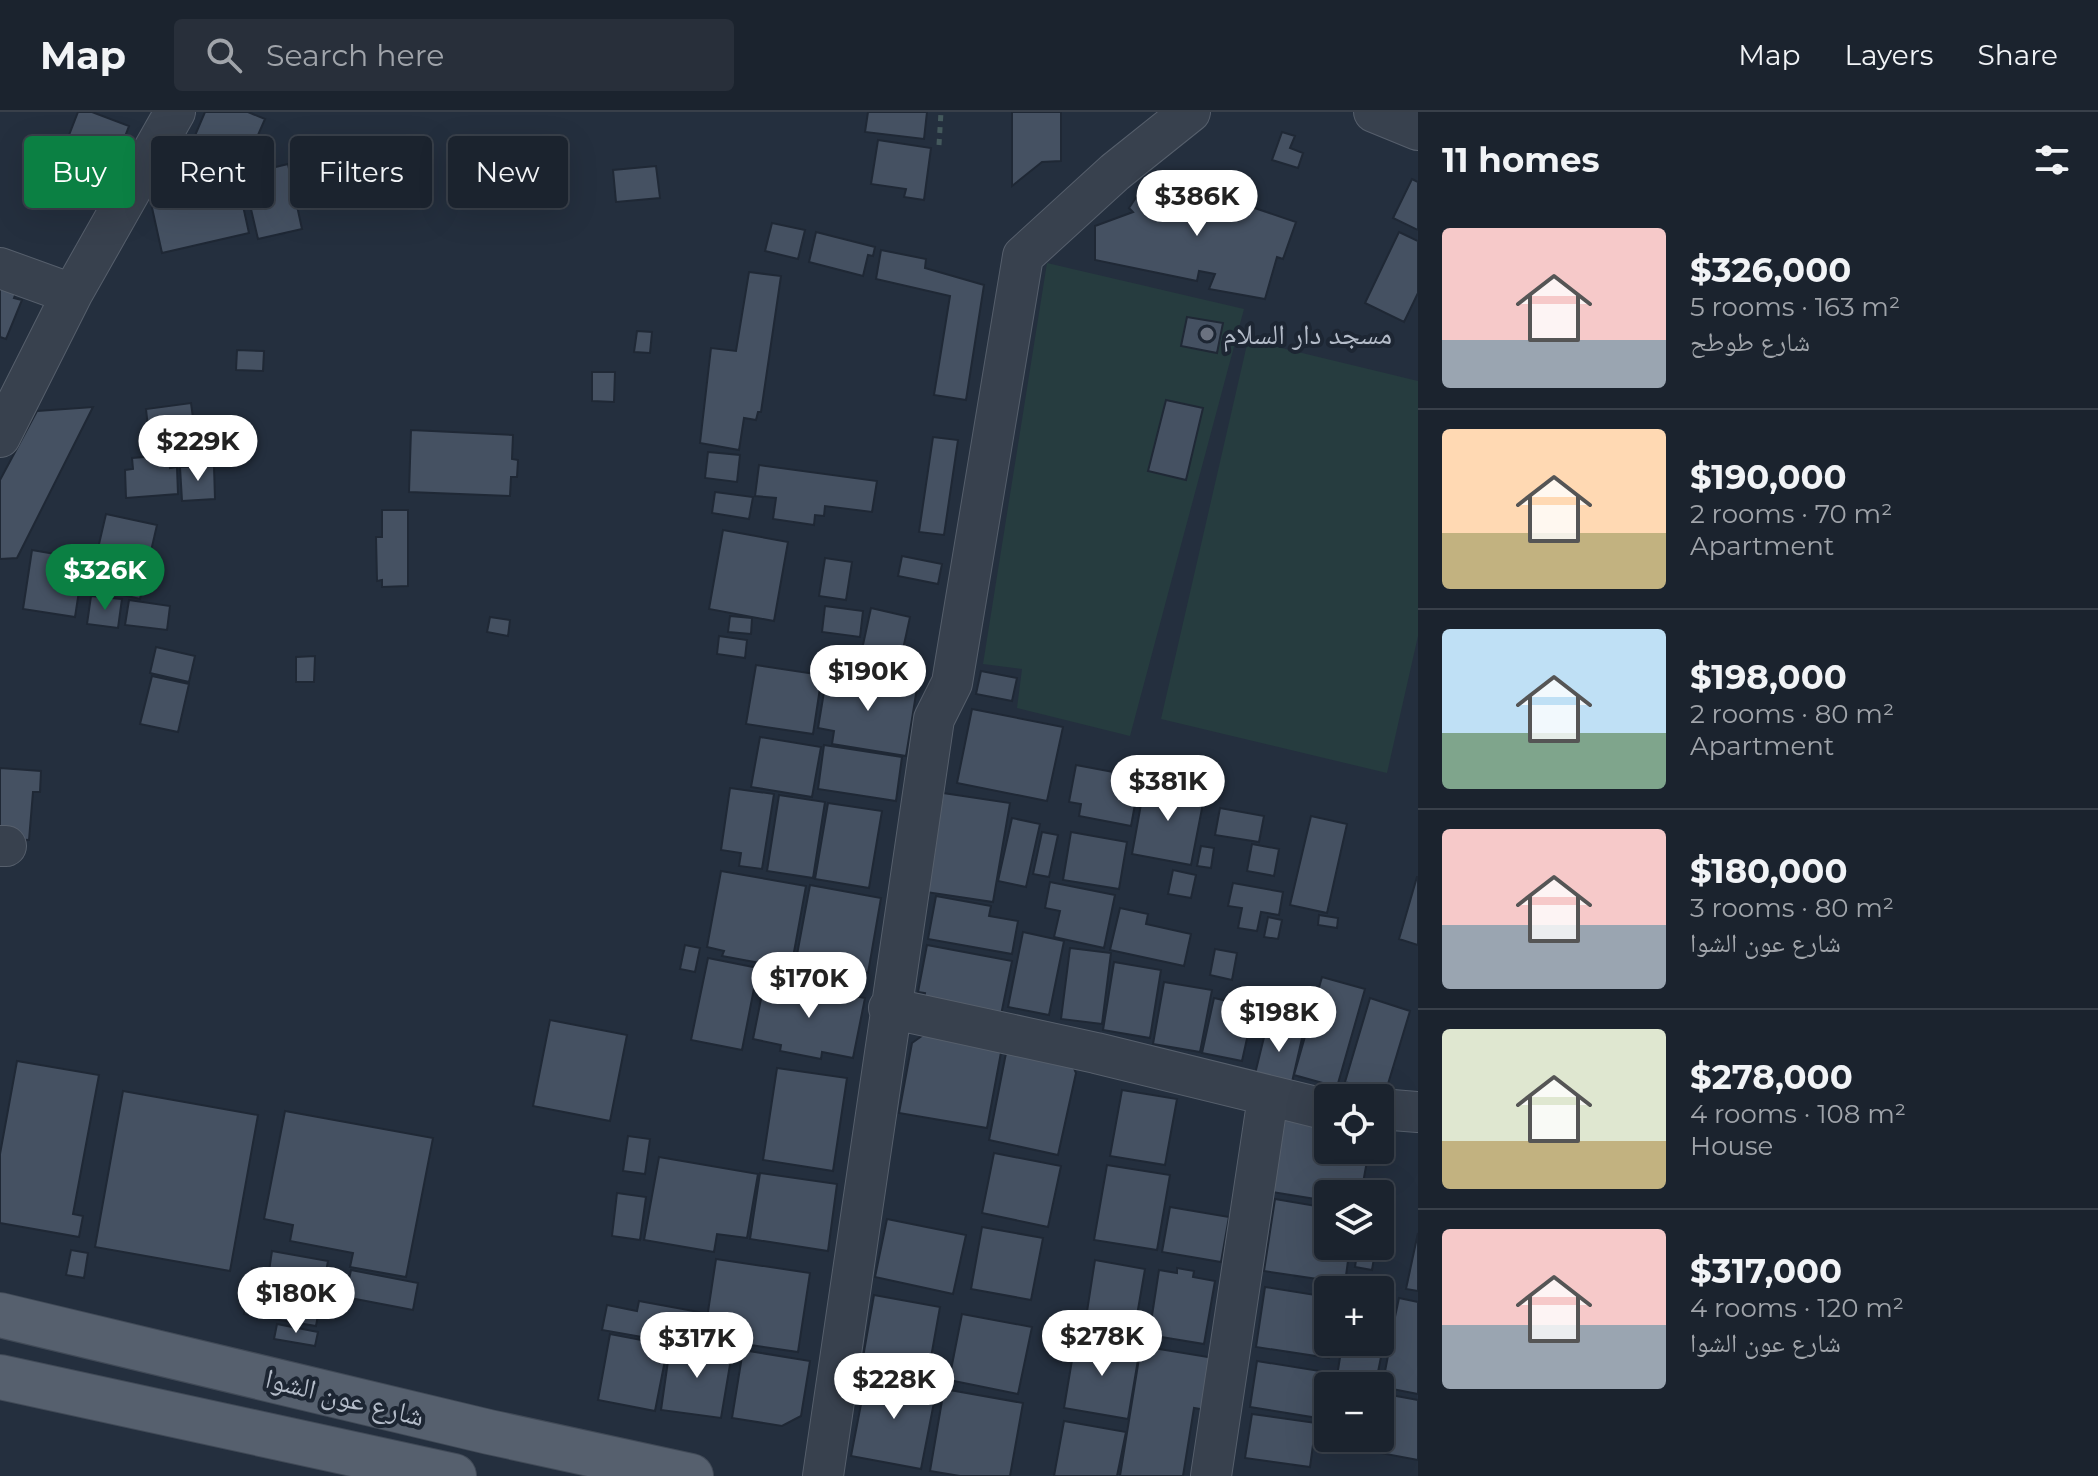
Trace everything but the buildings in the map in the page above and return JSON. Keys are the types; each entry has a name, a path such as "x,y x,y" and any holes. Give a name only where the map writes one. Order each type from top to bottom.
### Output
{"main road":[{"name":"شارع عون الشوا","path":"0,1315 489,1432 691,1476"},
{"name":"شارع عون الشوا","path":"0,1377 454,1476"}],"street":[{"path":"0,437 72,294 175,112"},
{"path":"823,1476 889,1008 934,719 952,683 1023,256 1115,172 1190,112"},
{"path":"1374,112 1418,130"},
{"path":"0,268 72,294"},
{"path":"889,1008 1096,1053 1314,1107"},
{"path":"1211,1476 1268,1097"},
{"path":"1394,1110 1418,1112"}],"path":[{"path":"939,145 941,112"}],"green space":[{"path":"1047,263 1244,309 1130,736 1017,708 1022,669 983,664"},
{"path":"1248,340 1418,381 1418,636 1387,773 1161,719"}],"place":[{"name":"مسجد دار السلام","path":"1207,334"}]}
